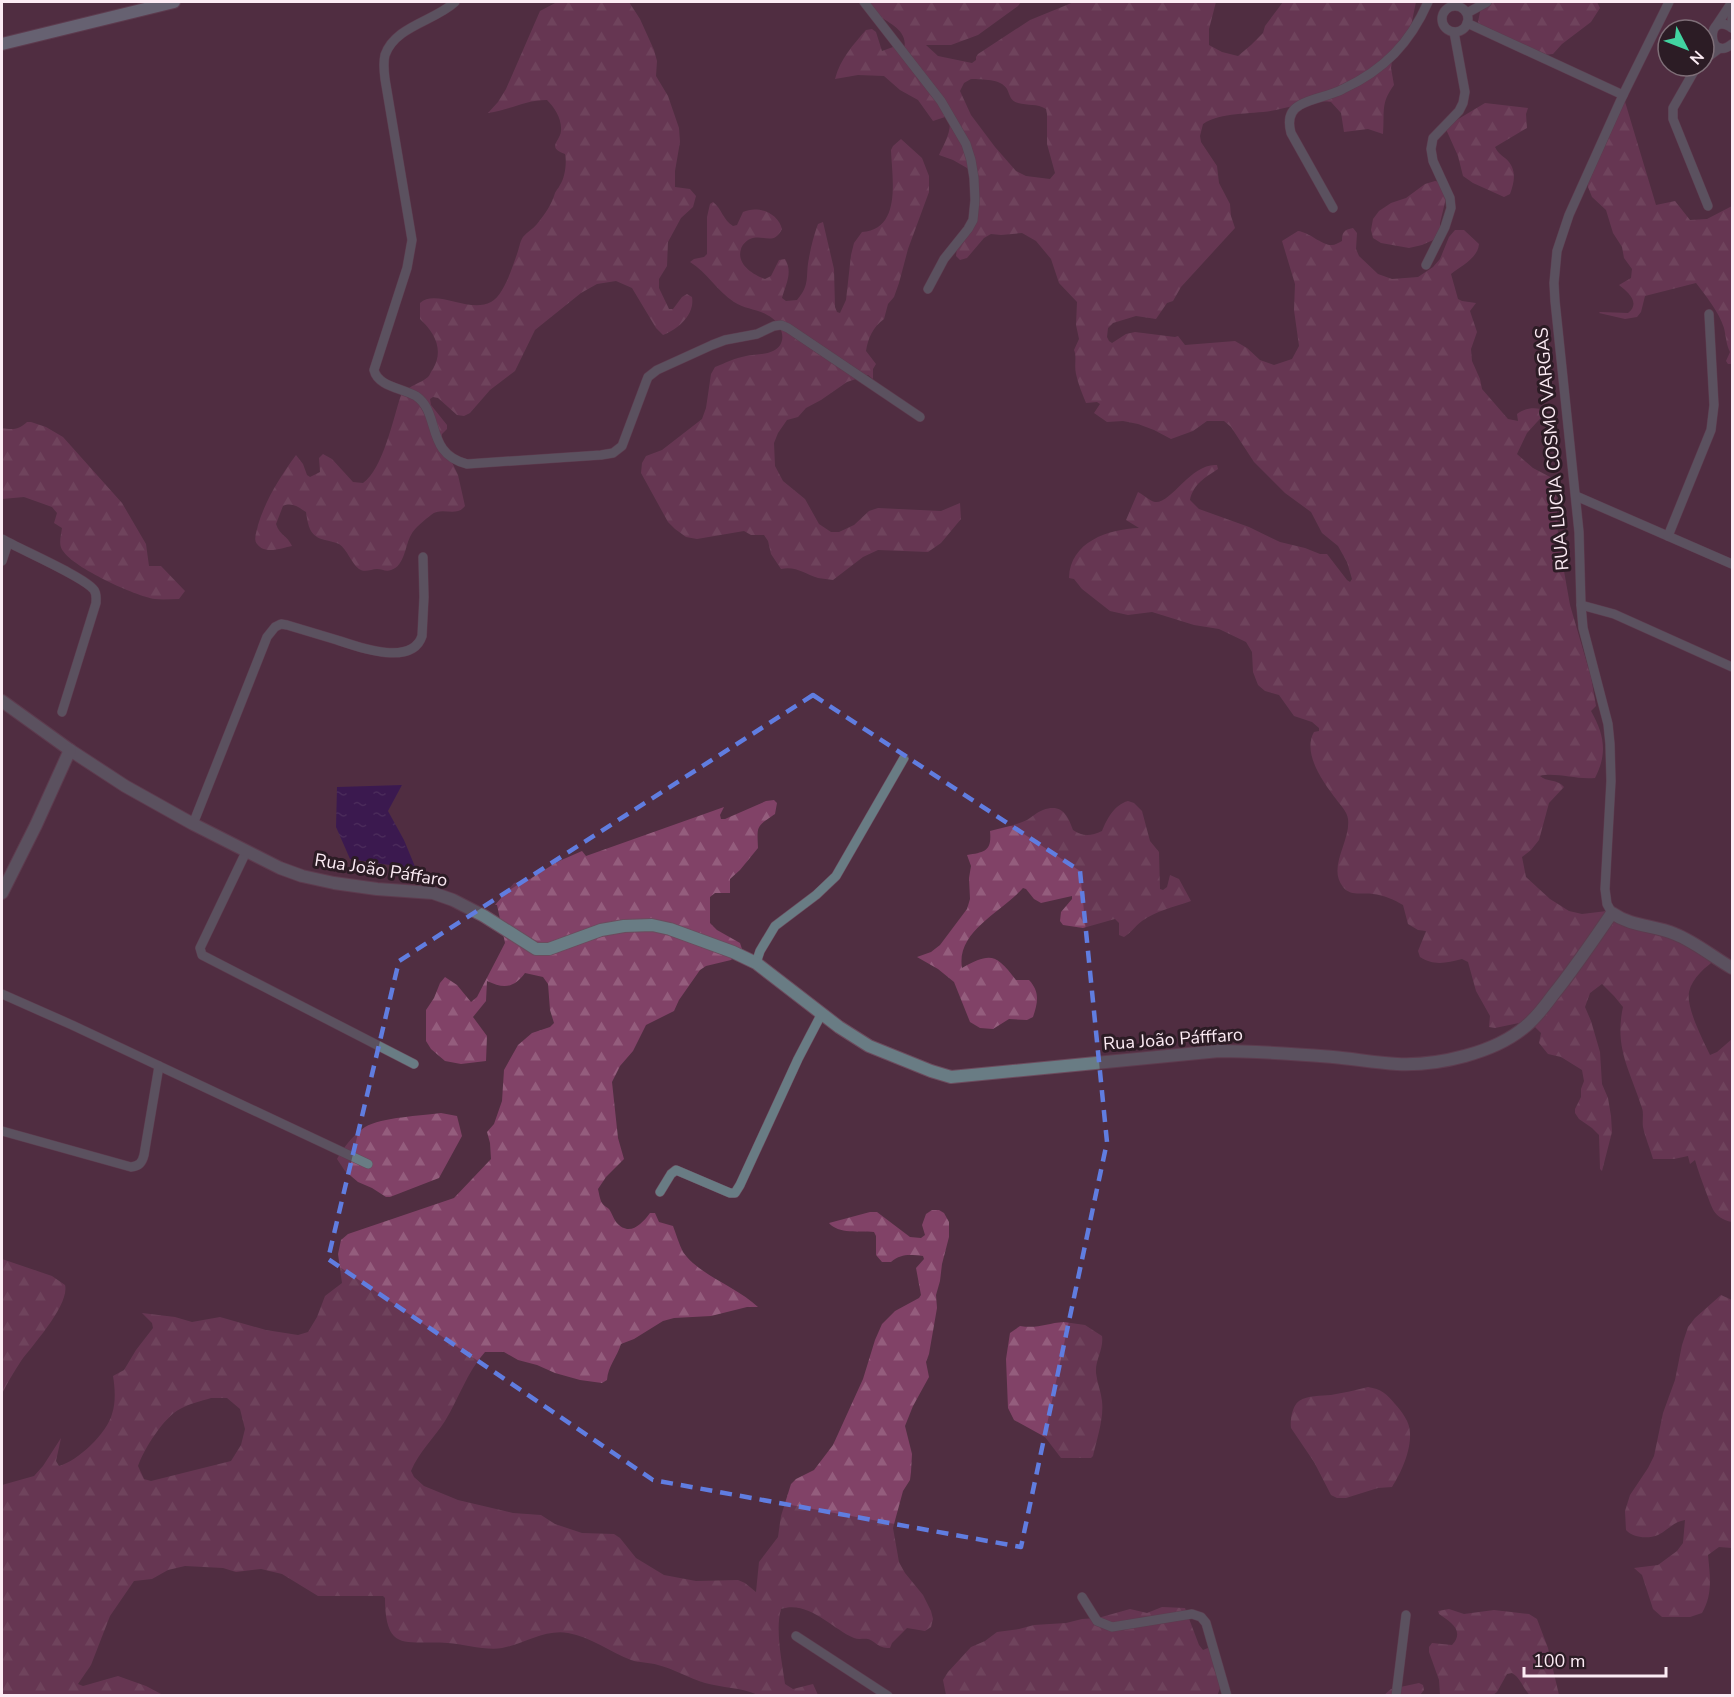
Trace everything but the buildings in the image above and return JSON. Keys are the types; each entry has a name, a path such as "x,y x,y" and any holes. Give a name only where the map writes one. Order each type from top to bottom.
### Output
{"main road":[{"path":"2,44 174,2"}],"street":[{"path":"455,2 398,38 390,46 385,56 385,79 412,240 407,268 374,370 377,378 413,394 424,403 438,440 451,458 467,464 613,453 622,446 646,382 653,373 712,345 757,334 774,326 788,328 920,417"},
{"path":"864,2 941,101 966,144 971,160 975,200 973,220 944,259 928,289"},
{"path":"1333,208 1291,133 1289,117 1300,104 1343,90 1383,65 1406,41 1428,2"},
{"path":"1487,2 1467,18 1462,30 1449,31 1443,25 1442,16 1447,8 1460,6 1467,18 1623,95"},
{"name":"RUA LUCIA COSMO VARGAS","path":"1612,914 1607,904 1605,889 1611,781 1610,744 1608,724 1583,628 1579,532 1555,301 1555,268 1557,251 1569,214 1623,95 1669,2"},
{"path":"1716,26 1732,3"},
{"path":"1716,26 1725,24 1732,28 1732,3"},
{"path":"1424,11 1442,16"},
{"path":"1426,265 1445,227 1451,208 1450,198 1433,161 1432,138 1459,111 1465,92 1454,32"},
{"path":"1690,78 1672,113 1675,126 1708,206"},
{"path":"1668,536 1713,420 1709,314"},
{"path":"1576,496 1732,564"},
{"path":"2,561 5,541 77,577 95,591 96,603 62,712"},
{"path":"193,824 267,637 272,631 280,624 376,651 397,653 410,650 420,642 422,636 423,557"},
{"path":"1581,605 1614,614 1732,667"},
{"name":"Rua João Páffaro","path":"2,701 125,786 246,852 302,876 377,889 433,893 453,900 484,916 536,949 549,949 601,930 624,926 652,926 670,929 744,957"},
{"path":"2,893 70,750"},
{"path":"756,963 767,936 775,927 836,876 904,758"},
{"path":"246,852 200,948 202,955 414,1064"},
{"path":"1612,914 1636,925 1676,934 1732,968"},
{"name":"Rua João Páfffaro","path":"744,957 756,963 839,1027 869,1046 951,1077 1219,1051 1261,1051 1397,1064 1454,1059 1510,1038 1535,1017 1567,978 1612,914"},
{"path":"2,994 368,1164"},
{"path":"660,1191 676,1170 730,1193 733,1194 736,1191 822,1013"},
{"path":"2,1131 136,1167 142,1162 144,1155 159,1066"},
{"path":"1082,1597 1097,1621 1112,1627 1192,1614 1201,1617 1206,1623 1227,1695"},
{"path":"1396,1695 1406,1615"},
{"path":"796,1636 888,1695"}],"highlighted area":[{"path":"813,695 1080,871 1107,1142 1021,1547 653,1480 328,1259 399,961"}],"green space":[{"path":"557,2 629,2 640,19 654,50 657,61 656,76 668,96 679,128 680,142 675,187 690,189 696,196 693,207 681,218 668,242 667,266 659,279 659,288 669,309 673,309 687,294 692,297 691,310 680,325 663,335 656,328 632,288 616,281 597,284 581,293 535,330 515,371 490,390 470,413 464,416 457,415 438,398 430,399 431,405 447,425 447,429 442,434 442,441 458,475 465,506 453,512 435,513 420,524 411,535 402,560 396,568 387,571 359,569 339,544 320,539 313,534 306,512 292,505 283,506 276,524 292,546 274,550 260,547 255,537 261,515 274,488 296,455 310,477 320,472 319,458 323,454 332,459 353,482 363,483 370,476 382,455 401,395 428,377 436,362 438,349 434,336 420,319 420,303 435,298 463,304 482,305 496,299 507,281 522,239 537,224 550,205 562,182 566,165 565,154 555,147 561,127 555,110 547,100 488,113 506,89 540,11"},
{"path":"865,2 1021,2 978,35 951,45 926,45 938,56 972,63 978,54 1030,20 1074,2 1216,2 1209,29 1209,45 1222,52 1238,56 1263,33 1265,26 1283,2 1416,2 1411,26 1393,52 1391,68 1394,85 1385,103 1383,134 1368,129 1344,132 1341,113 1331,102 1310,103 1267,112 1229,115 1203,124 1201,142 1217,166 1219,183 1230,204 1235,228 1181,287 1173,301 1167,303 1156,319 1136,316 1113,323 1108,328 1107,337 1112,343 1126,334 1135,332 1178,336 1185,345 1235,341 1260,360 1274,365 1292,359 1299,346 1294,310 1295,284 1282,241 1298,231 1332,245 1342,241 1344,232 1353,228 1357,233 1356,249 1359,256 1378,274 1392,279 1418,277 1433,267 1440,259 1449,237 1455,230 1464,230 1479,244 1472,258 1451,274 1458,299 1476,303 1470,311 1477,332 1471,349 1472,361 1482,389 1508,419 1518,421 1517,414 1528,409 1547,411 1527,433 1517,454 1533,468 1552,478 1556,487 1558,537 1570,605 1591,677 1596,706 1591,711 1603,744 1602,760 1595,778 1540,776 1564,787 1549,803 1539,840 1522,857 1526,877 1550,899 1569,911 1582,914 1620,912 1666,927 1717,959 1696,977 1689,992 1689,999 1696,1024 1710,1055 1732,1039 1732,1222 1721,1218 1714,1211 1695,1160 1690,1164 1688,1156 1653,1159 1643,1127 1642,1108 1622,1047 1620,1035 1623,1007 1602,984 1590,993 1585,1007 1600,1052 1602,1084 1608,1098 1611,1116 1612,1132 1602,1171 1600,1169 1599,1135 1575,1113 1584,1081 1582,1070 1561,1057 1548,1054 1539,1043 1541,1033 1529,1021 1495,1028 1489,1027 1490,1016 1476,991 1468,962 1462,959 1435,963 1420,957 1418,951 1426,931 1418,930 1408,924 1403,905 1381,895 1357,894 1343,887 1337,871 1348,819 1345,811 1320,776 1312,758 1311,740 1314,732 1319,731 1319,728 1312,722 1294,716 1279,695 1265,691 1258,685 1253,672 1252,652 1246,642 1219,629 1194,625 1152,612 1128,615 1110,611 1082,589 1074,579 1069,578 1071,566 1083,547 1103,535 1139,528 1126,520 1138,492 1155,502 1161,501 1199,470 1217,465 1218,469 1201,482 1192,494 1190,500 1199,509 1249,527 1280,542 1327,554 1347,580 1350,582 1352,579 1347,562 1338,546 1322,533 1311,512 1285,493 1254,462 1231,427 1224,421 1207,421 1193,431 1171,439 1138,424 1123,421 1107,422 1094,413 1100,404 1086,403 1075,371 1074,350 1079,339 1076,325 1077,302 1059,283 1051,259 1036,241 1022,233 991,234 984,238 967,258 960,260 956,256 957,247 975,210 973,174 953,160 939,155 949,131 948,116 933,121 918,100 900,90 884,76 858,75 835,79 844,59 866,30 872,29 876,32 882,51 893,47 904,49 905,42 900,32 875,13","holes":["971,79 1000,83 1007,89 1013,101 1046,109 1047,144 1055,173 1050,179 1026,176 1016,171 995,147 971,115 960,91 964,83"]},
{"path":"1485,2 1597,2 1600,8 1591,22 1562,44 1553,54 1544,55 1486,33 1478,22 1481,7"},
{"path":"1623,95 1656,205 1675,201 1690,220 1707,219 1732,206 1732,364 1726,361 1730,352 1722,322 1696,283 1645,296 1641,312 1637,317 1625,319 1599,313 1628,313 1633,305 1632,298 1619,285 1631,278 1632,269 1624,258 1622,247 1613,233 1606,210 1592,197 1588,187 1588,177"},
{"path":"1485,103 1528,108 1527,128 1495,147 1513,170 1512,189 1510,194 1504,197 1463,176 1458,156 1445,127"},
{"path":"901,139 922,158 929,176 929,192 908,249 894,297 888,304 884,319 874,329 868,342 866,351 876,364 873,369 873,379 868,375 847,382 806,408 798,417 787,420 774,443 775,466 783,481 805,499 819,524 831,532 839,532 854,525 869,511 878,508 941,511 960,503 961,519 941,543 928,552 878,550 863,557 833,580 818,578 796,569 781,569 771,554 764,535 751,535 744,531 697,539 686,537 668,522 641,473 642,463 646,456 662,450 702,419 711,374 715,367 742,357 770,352 778,348 782,340 781,330 776,321 763,313 734,302 690,262 707,254 707,217 710,204 713,202 733,226 737,225 743,212 755,209 767,212 780,223 782,229 779,234 771,238 750,239 742,246 740,254 747,268 755,275 765,279 771,276 779,260 785,259 789,273 782,298 786,301 797,300 804,289 814,236 818,224 823,222 834,269 835,307 840,313 846,300 854,243 862,232 875,229 884,222 889,212 893,187 891,150"},
{"path":"1440,182 1447,194 1440,223 1440,237 1409,248 1381,243 1373,238 1371,230 1373,219 1379,211 1391,203 1406,198 1425,184"},
{"path":"27,422 46,427 63,437 122,503 146,544 149,566 161,566 185,591 179,599 146,597 92,573 69,558 61,549 62,528 54,523 57,513 52,507 24,497 2,499 2,428 15,429"},
{"path":"774,800 777,803 775,814 759,827 758,848 730,879 730,893 715,893 710,897 710,923 717,930 740,943 742,949 731,960 706,966 700,970 674,1011 646,1025 633,1051 620,1066 612,1082 618,1138 624,1159 606,1177 598,1189 602,1203 621,1226 626,1229 635,1228 650,1213 655,1213 659,1222 673,1226 683,1252 690,1260 758,1307 747,1307 711,1316 674,1318 663,1321 634,1339 621,1344 607,1380 602,1383 555,1373 518,1360 504,1352 485,1352 468,1377 445,1421 422,1451 411,1471 424,1486 458,1500 513,1513 541,1515 555,1524 582,1533 614,1534 636,1558 664,1575 696,1581 738,1580 756,1592 759,1562 778,1537 781,1516 791,1484 814,1470 833,1445 863,1379 882,1324 895,1311 921,1295 916,1268 924,1259 923,1256 906,1255 891,1262 882,1262 876,1255 874,1232 838,1229 829,1223 877,1212 910,1237 921,1238 925,1235 922,1225 926,1214 932,1210 939,1210 944,1213 949,1222 949,1237 936,1295 937,1308 926,1362 929,1377 905,1426 912,1454 911,1472 910,1480 903,1491 893,1528 899,1562 923,1595 931,1611 933,1619 931,1627 925,1631 907,1628 890,1648 886,1648 868,1639 854,1638 801,1608 781,1609 779,1636 785,1684 793,1689 813,1684 818,1695 758,1695 745,1690 705,1683 655,1664 637,1662 585,1638 568,1633 551,1633 496,1649 401,1640 394,1636 389,1628 383,1596 318,1596 282,1574 261,1569 236,1572 223,1568 185,1566 168,1570 152,1579 134,1581 110,1616 91,1665 78,1684 83,1686 118,1676 163,1695 2,1695 2,1485 34,1476 61,1438 56,1461 59,1466 75,1458 98,1437 109,1421 113,1409 115,1395 113,1376 124,1370 153,1328 152,1323 142,1313 175,1317 192,1322 220,1317 266,1330 298,1335 308,1332 325,1296 342,1283 338,1254 341,1240 348,1234 454,1198 491,1159 487,1132 494,1124 502,1101 504,1070 518,1045 532,1033 550,1027 554,1023 550,1010 548,984 543,977 525,973 517,982 508,986 487,981 486,1001 473,1017 487,1036 486,1061 461,1064 445,1061 431,1049 426,1041 426,1010 440,983 445,977 457,985 471,1002 477,997 505,943 497,905 495,905 514,883 530,879 557,862 582,851 586,856 724,807 720,815 721,819 725,819 766,801","holes":["211,1398 227,1398 240,1409 245,1429 241,1445 231,1461 151,1481 144,1479 138,1466 161,1426 174,1413 191,1404"]},
{"path":"1128,801 1134,803 1142,811 1150,841 1159,852 1160,889 1167,887 1170,875 1179,879 1191,901 1165,909 1147,918 1124,937 1119,935 1119,923 1115,919 1083,928 1063,925 1060,921 1061,912 1072,896 1041,903 1023,888 973,933 962,955 962,968 980,959 992,958 1003,965 1016,980 1029,980 1037,997 1033,1017 1027,1020 1009,1019 993,1029 980,1028 970,1022 954,982 938,969 917,957 931,952 940,945 967,909 970,899 971,866 967,855 978,853 988,847 990,831 1023,822 1050,808 1063,812 1073,830 1080,834 1098,833 1102,831 1115,809"},
{"path":"441,1113 457,1116 462,1136 439,1178 386,1197 358,1182 345,1171 337,1159 353,1137 365,1127 391,1119"},
{"path":"2,1259 52,1276 65,1285 65,1293 56,1313 21,1361 2,1394"},
{"path":"1721,1295 1732,1300 1732,1548 1719,1547 1708,1555 1709,1592 1702,1613 1690,1617 1662,1617 1653,1609 1642,1575 1634,1568 1658,1565 1677,1551 1683,1543 1685,1520 1674,1524 1658,1535 1641,1537 1626,1530 1625,1511 1630,1495 1654,1456 1663,1413 1675,1380 1688,1327"},
{"path":"1064,1322 1085,1325 1102,1336 1096,1373 1102,1401 1102,1415 1091,1458 1061,1458 1045,1437 1014,1420 1008,1408 1006,1359 1010,1333 1020,1326"},
{"path":"1368,1387 1377,1389 1386,1395 1405,1417 1410,1433 1407,1454 1392,1487 1337,1498 1331,1495 1314,1462 1291,1428 1292,1413 1297,1403 1306,1398"},
{"path":"1162,1607 1185,1608 1199,1645 1203,1650 1208,1648 1214,1654 1221,1686 1217,1696 946,1695 943,1680 948,1672 971,1647 997,1632 1034,1625 1098,1618 1130,1609 1147,1613"},
{"path":"1449,1609 1464,1614 1494,1610 1529,1614 1537,1619 1548,1648 1559,1695 1530,1695 1512,1673 1507,1674 1493,1695 1440,1695 1439,1680 1429,1647 1432,1643 1452,1645 1456,1640 1455,1627 1438,1611"},
{"path":"1419,1683 1423,1685 1424,1690 1420,1695 1383,1696 1391,1689"}],"water":[{"path":"402,785 388,811 404,840 416,869 350,859 336,827 337,787"}]}
